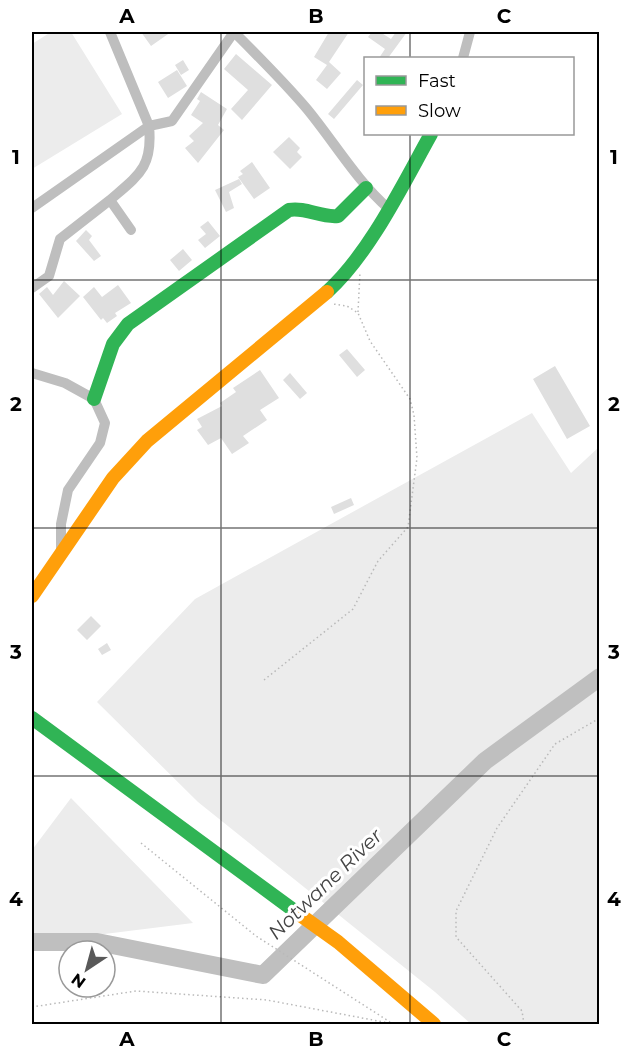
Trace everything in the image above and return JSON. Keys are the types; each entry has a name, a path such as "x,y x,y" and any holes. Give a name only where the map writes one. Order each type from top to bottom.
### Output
{"street":[{"path":"32,288 45,280 52,270 60,239 139,175 147,164 151,147 146,114 110,32"},
{"path":"32,208 149,126 172,121 234,32 266,63 307,110 366,188 389,209"},
{"path":"463,57 470,32"},
{"path":"32,596 113,478 147,441 313,305 340,280 389,209 431,135"},
{"path":"94,399 113,344 128,324 289,210 301,208 327,217 339,216 366,188"},
{"path":"110,200 130,230"},
{"path":"32,373 65,383 94,399 105,423 104,434 68,490 61,524 61,553"},
{"path":"32,718 273,897 338,942 434,1024"}],"path":[{"path":"264,680 353,609 378,561 408,527 417,458 414,415 410,399 370,341 358,313 360,268"},
{"path":"313,305 347,306 358,313"},
{"path":"524,1024 522,1011 456,937 456,911 497,828 555,744 600,718"},
{"path":"141,843 256,936 394,1024"},
{"path":"32,1007 136,991 267,1000 391,1022"}],"shaded area":[{"path":"51,32 71,32 122,114 32,169 32,44"},
{"path":"532,413 571,473 599,447 599,1024 471,1024 435,992 198,802 97,702 195,599"},
{"path":"71,798 193,923 32,943 32,850"}],"building":[{"path":"141,32 171,32 151,46"},
{"path":"329,32 349,32 329,62 341,73 327,89 316,80 327,65 314,57"},
{"path":"372,32 380,32 391,39 396,32 407,32 389,57 380,57 385,49 368,37"},
{"path":"236,54 272,85 242,120 231,109 248,90 224,69"},
{"path":"183,60 189,70 181,75 175,65"},
{"path":"177,70 187,86 168,98 158,82"},
{"path":"357,80 363,85 334,119 328,114"},
{"path":"201,92 227,109 218,125 224,130 198,163 185,148 194,141 189,136 203,123 191,115 200,101 197,99"},
{"path":"289,137 300,148 297,152 302,157 290,169 273,152"},
{"path":"252,162 270,188 254,199 238,177 243,174 240,171"},
{"path":"239,179 242,184 229,192 234,208 226,212 215,190"},
{"path":"208,221 220,236 205,248 198,240 206,234 200,227"},
{"path":"86,230 92,236 89,240 101,256 94,261 76,241"},
{"path":"183,249 192,260 179,271 170,260"},
{"path":"64,281 80,296 58,318 39,294 47,287 53,295"},
{"path":"118,285 131,303 115,313 117,316 107,323 103,318 101,320 83,297 94,287 102,297"},
{"path":"347,349 365,370 357,377 339,355"},
{"path":"555,366 590,426 567,439 533,379"},
{"path":"260,370 279,398 260,410 267,420 243,436 249,443 232,454 221,438 208,445 197,430 202,427 197,419 222,406 220,403 236,392 233,388"},
{"path":"290,373 307,393 300,399 283,380"},
{"path":"351,498 354,505 334,514 331,507"},
{"path":"91,616 101,626 87,640 77,630"},
{"path":"107,643 111,650 102,655 98,649"}],"waterway":[{"name":"Notwane River","path":"32,942 97,942 263,975 485,761 600,677"}],"traffic: fast":[{"path":"327,292 343,276 371,238 430,135"},
{"path":"94,399 113,344 128,324 289,210 338,216 366,188"},
{"path":"32,718 296,912"}],"traffic: slow":[{"path":"32,596 113,478 147,441 327,292"},
{"path":"296,912 338,942 434,1024"}]}
